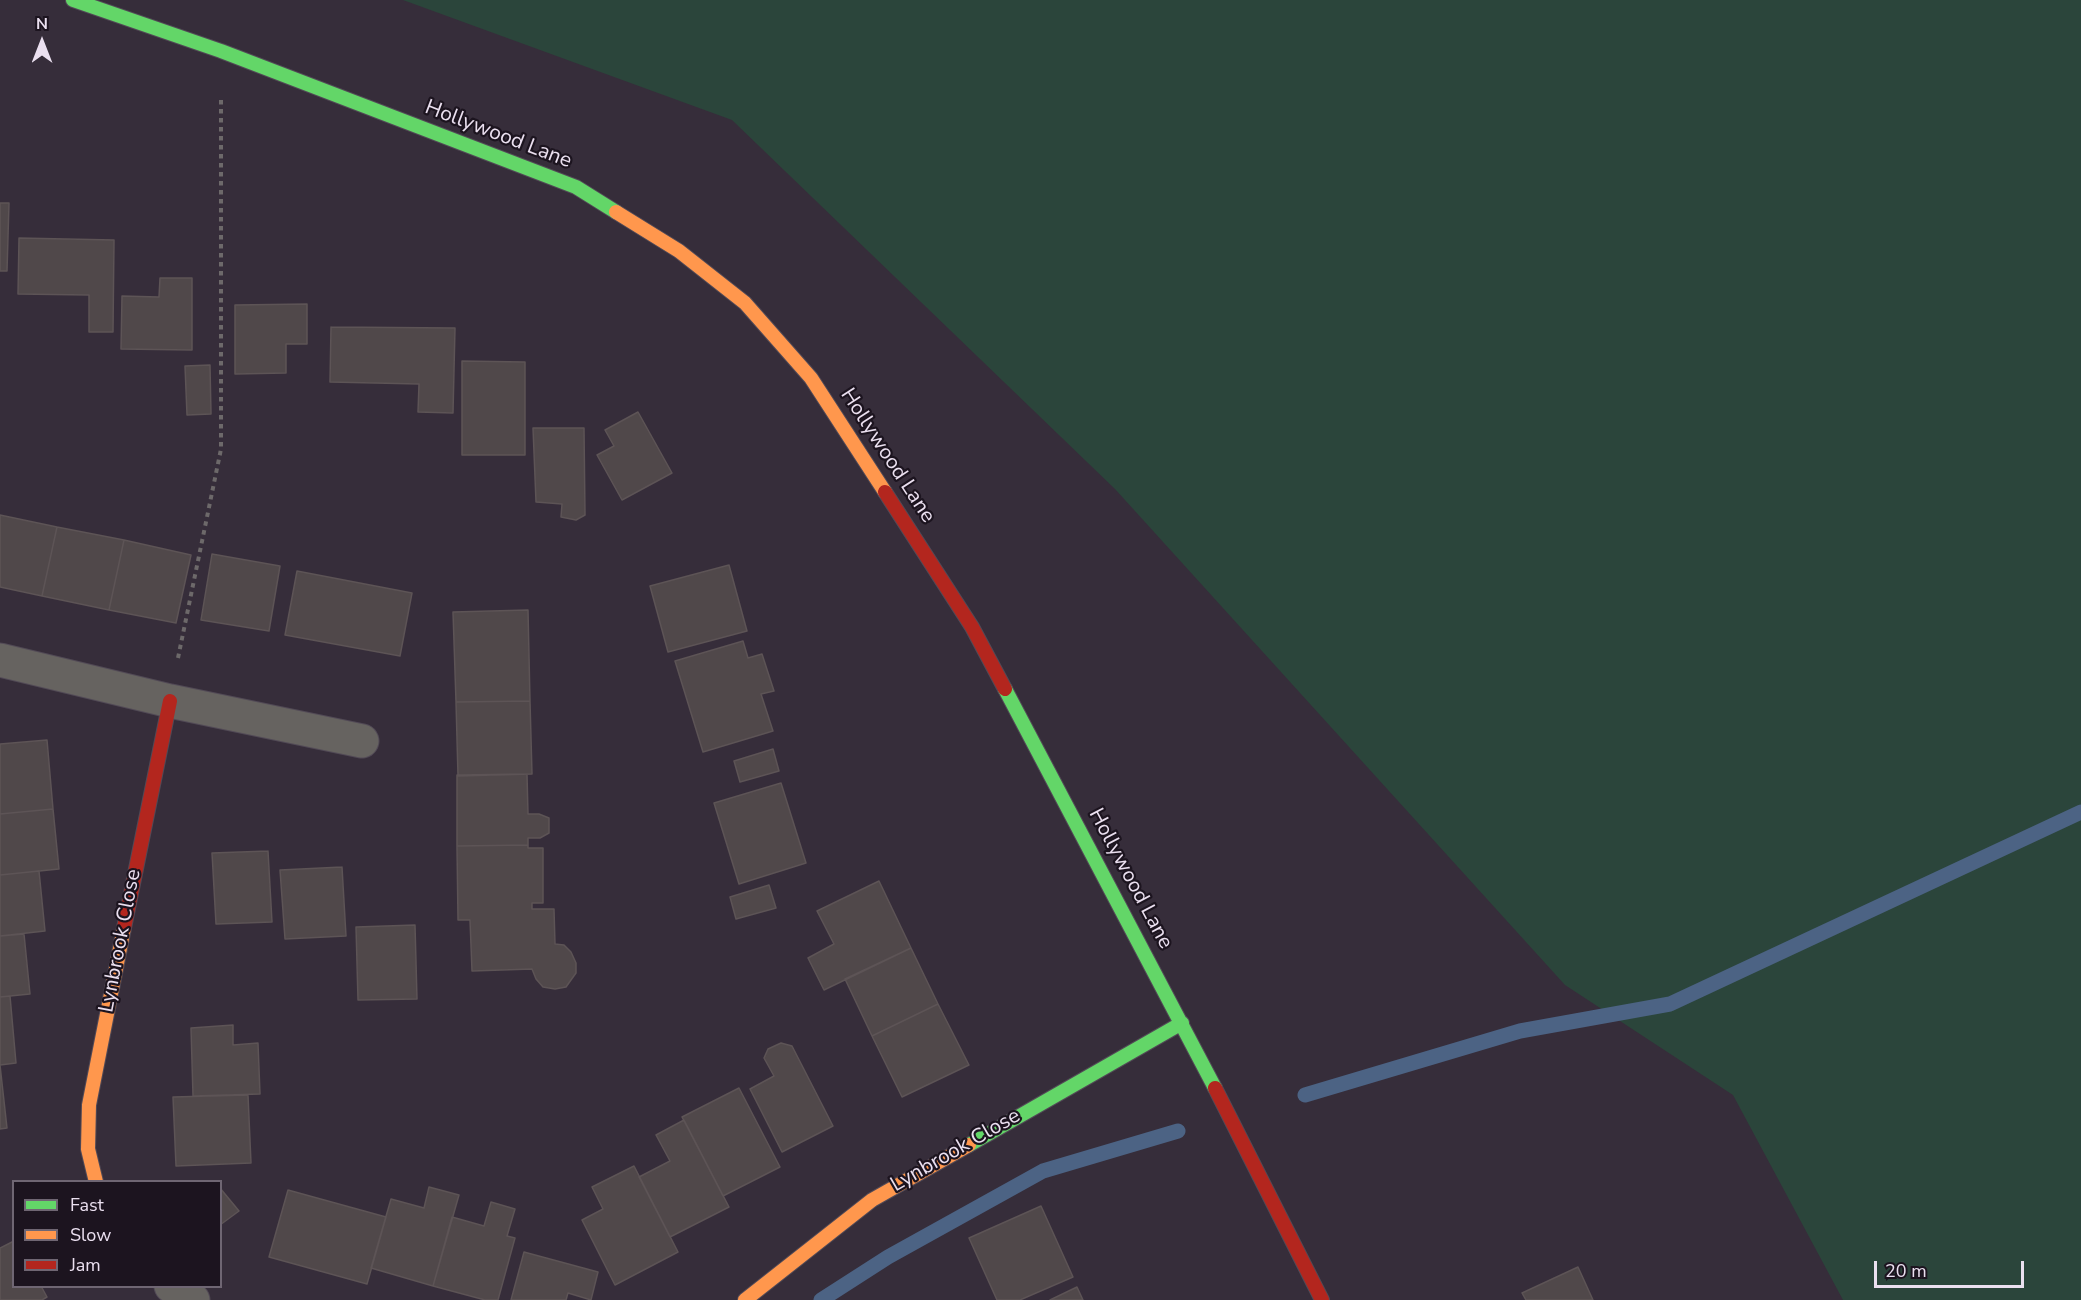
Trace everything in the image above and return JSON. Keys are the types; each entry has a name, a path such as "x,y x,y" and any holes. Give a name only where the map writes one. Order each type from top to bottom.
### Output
{"street":[{"name":"Hollywood Lane","path":"73,0 221,51 576,188 679,251 746,303 811,378 972,627 1182,1023 1322,1300"},
{"path":"0,660 170,701 362,741"},
{"name":"Lynbrook Close","path":"96,1180 88,1149 89,1105 170,701"},
{"name":"Lynbrook Close","path":"745,1300 872,1200 1182,1023"},
{"path":"173,1288 193,1300"}],"path":[{"path":"170,701 221,450 221,51"}],"green space":[{"path":"403,0 2081,0 2081,1300 1843,1300 1733,1095 1565,985 1115,489 732,120"}],"building":[{"path":"0,203 9,203 7,271 0,271"},
{"path":"19,238 114,240 113,332 89,332 89,295 18,294"},
{"path":"160,278 192,278 192,350 121,349 122,296 159,297"},
{"path":"307,304 307,344 286,344 286,373 235,374 235,305"},
{"path":"331,327 455,328 453,413 418,412 419,384 330,382"},
{"path":"462,361 525,362 525,455 462,455"},
{"path":"210,365 211,414 187,415 185,366"},
{"path":"638,412 672,473 622,500 597,455 614,446 605,430"},
{"path":"533,428 584,428 585,515 576,520 561,517 562,504 536,502"},
{"path":"0,515 57,527 42,596 0,587"},
{"path":"57,527 124,540 109,610 42,596"},
{"path":"124,540 191,555 176,623 109,610"},
{"path":"212,554 280,566 269,631 201,620"},
{"path":"729,565 747,631 668,652 650,586"},
{"path":"297,571 412,593 400,656 285,635"},
{"path":"528,610 530,701 456,702 453,612"},
{"path":"743,641 748,658 762,654 774,691 761,694 773,731 703,752 675,661"},
{"path":"530,701 532,774 458,776 456,702"},
{"path":"47,740 53,809 0,814 0,744"},
{"path":"773,749 779,771 740,782 734,761"},
{"path":"527,774 528,814 539,814 549,818 549,833 540,838 528,838 528,845 457,846 457,775"},
{"path":"781,783 806,863 739,884 714,803"},
{"path":"53,809 59,869 0,875 0,814"},
{"path":"528,845 528,848 543,848 543,903 532,903 532,909 554,909 555,944 564,945 571,952 576,963 576,973 566,987 555,989 543,987 536,979 532,969 472,971 470,920 458,920 457,846"},
{"path":"268,851 272,922 216,924 212,853"},
{"path":"342,867 346,936 285,939 280,870"},
{"path":"39,871 45,931 0,936 0,875"},
{"path":"879,881 911,948 824,990 808,958 834,944 817,911"},
{"path":"769,885 776,908 736,919 730,897"},
{"path":"415,925 417,999 358,1000 356,927"},
{"path":"24,934 30,994 0,997 0,936"},
{"path":"911,948 938,1004 872,1036 845,979"},
{"path":"10,996 16,1063 0,1065 0,997"},
{"path":"938,1004 969,1065 902,1097 872,1036"},
{"path":"233,1025 233,1045 258,1043 260,1094 193,1096 191,1028"},
{"path":"781,1043 792,1046 833,1126 782,1152 750,1089 774,1076 764,1058 768,1049"},
{"path":"0,1065 7,1128 0,1129"},
{"path":"739,1088 780,1167 723,1196 682,1117"},
{"path":"248,1095 251,1163 176,1166 173,1097"},
{"path":"684,1120 729,1207 670,1237 639,1177 670,1161 656,1135"},
{"path":"634,1166 678,1252 615,1285 582,1220 603,1209 592,1187"},
{"path":"429,1187 459,1195 433,1286 371,1268 391,1199 424,1208"},
{"path":"222,1190 239,1211 222,1224"},
{"path":"288,1190 386,1217 367,1284 269,1257"},
{"path":"491,1202 515,1209 507,1236 515,1238 498,1300 485,1300 433,1286 452,1217 484,1226"},
{"path":"1041,1206 1073,1277 1020,1300 997,1300 969,1238"},
{"path":"12,1242 12,1288 42,1288 47,1297 42,1300 0,1300 0,1248"},
{"path":"524,1252 598,1272 591,1300 568,1293 566,1300 511,1300"},
{"path":"1578,1267 1593,1300 1526,1300 1522,1293"},
{"path":"1077,1287 1083,1300 1050,1300"}],"waterway":[{"path":"1305,1095 1520,1031 1670,1004 2081,812"},
{"path":"821,1300 888,1257 1043,1171 1178,1131"}],"traffic: fast":[{"path":"73,0 221,51 576,187 616,212"},
{"path":"1005,689 1215,1088"},
{"path":"969,1145 1182,1023"}],"traffic: slow":[{"path":"616,212 679,251 745,303 811,378 885,492"},
{"path":"96,1180 88,1149 89,1105 124,928"},
{"path":"745,1300 872,1200 969,1145"}],"traffic: jam":[{"path":"885,492 972,627 1005,689"},
{"path":"124,928 170,701"},
{"path":"1215,1088 1322,1300"}]}
